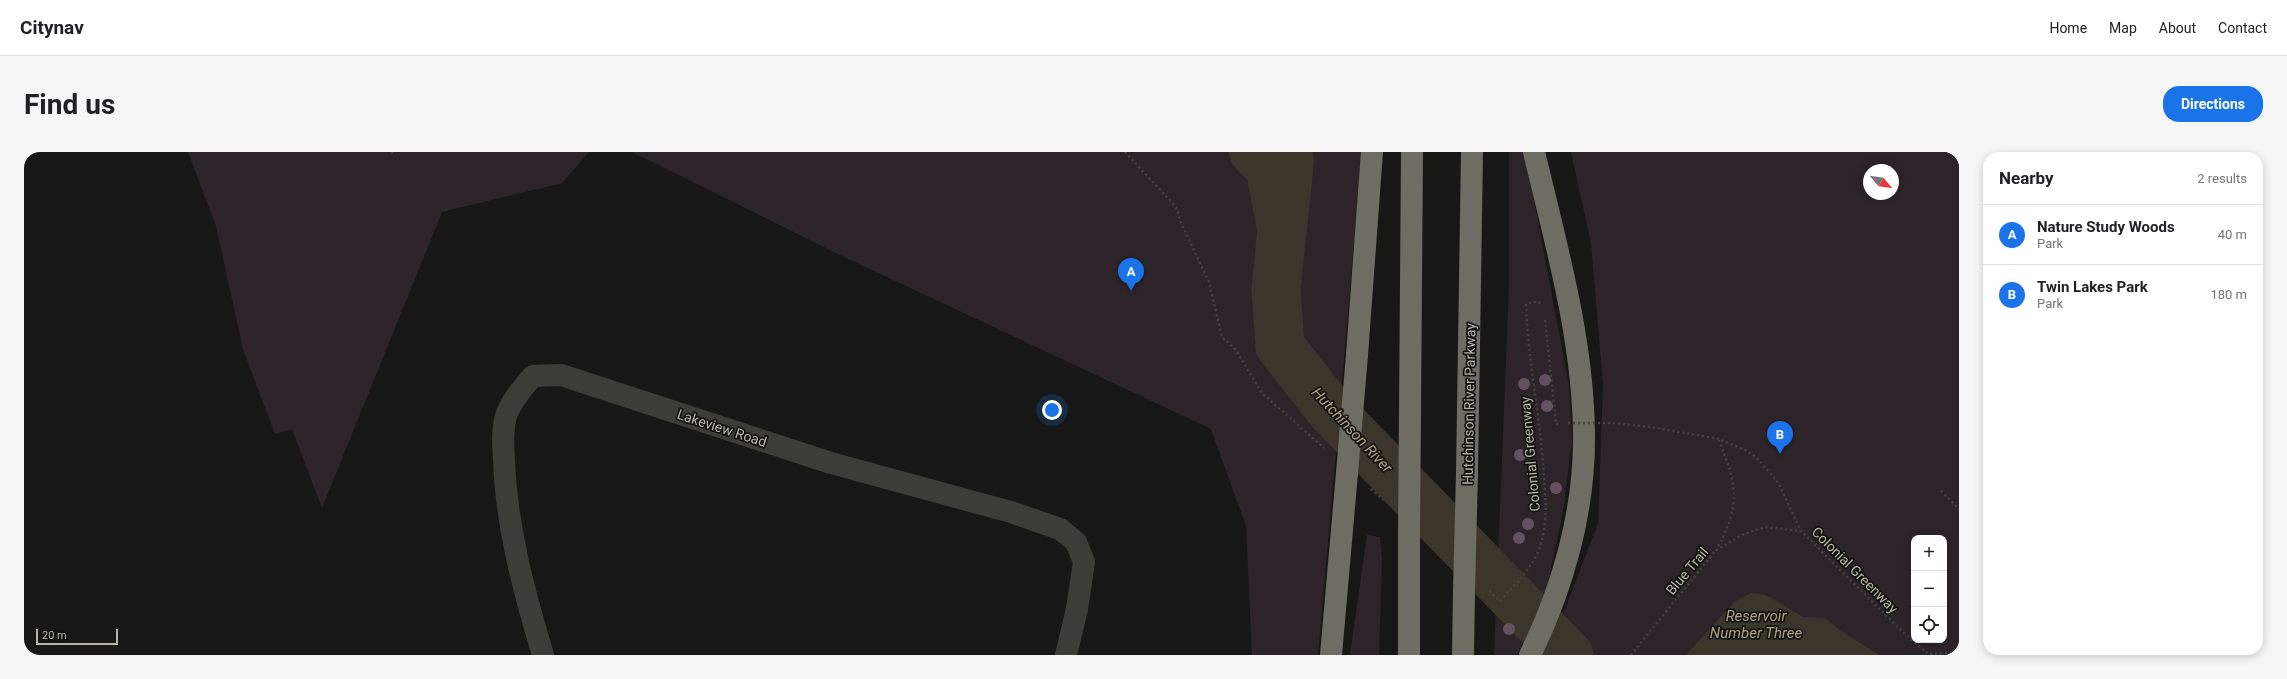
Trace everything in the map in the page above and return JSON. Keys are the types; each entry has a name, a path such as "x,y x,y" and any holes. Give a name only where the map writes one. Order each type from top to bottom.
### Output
{"highway":[{"path":"1332,655 1372,152"},
{"path":"1409,655 1412,152"},
{"name":"Hutchinson River Parkway","path":"1463,655 1473,588 1467,473 1472,152"},
{"path":"1533,649 1549,613 1562,576 1575,520 1583,458 1584,434 1577,349 1570,310 1534,152"}],"street":[{"name":"Lakeview Road","path":"543,655 531,615 505,494 503,436 507,414 522,388 533,376 561,375 831,463 1011,512 1060,529 1076,542 1084,562 1077,609 1066,655"}],"path":[{"path":"1125,152 1176,207 1181,223 1209,282 1222,337 1235,349 1262,393 1326,450"},
{"name":"Colonial Greenway","path":"1473,588 1500,601 1528,571 1538,552 1546,517 1543,453 1526,304 1532,302 1543,303 1544,311"},
{"name":"Colonial Greenway","path":"1544,318 1556,424 1613,423 1644,426 1719,440 1747,451 1759,460 1779,484 1801,531 1906,635 1930,654"},
{"path":"1715,552 1727,529 1733,512 1734,494 1730,472 1719,440"},
{"path":"1367,485 1390,505"},
{"path":"1941,491 1959,509"},
{"name":"Blue Trail","path":"1631,655 1715,552 1742,535 1764,527 1801,531"},
{"path":"1930,654 1959,652"}],"shaded area":[{"path":"188,152 589,152 562,183 442,212 322,508 292,429 275,434 243,349 216,226"},
{"path":"632,152 1362,152 1318,655 1252,655 1246,526 1211,429 838,254"},
{"path":"1509,152 1525,152 1569,386 1572,440 1563,512 1546,591 1517,655 1494,655 1509,287"},
{"path":"1571,152 1959,152 1959,655 1547,655 1598,524 1603,384 1591,243"},
{"path":"1367,535 1380,537 1382,560 1379,655 1350,655"}],"water":[{"path":"1228,152 1313,152 1314,162 1306,238 1298,260 1271,223 1254,184"},
{"name":"Reservoir Number Three","path":"1751,593 1766,595 1803,617 1825,618 1841,631 1879,655 1686,655 1734,602"}],"waterway":[{"name":"Hutchinson River","path":"1254,152 1270,168 1282,230 1276,289 1280,346 1331,411 1569,655"}],"place":[{"name":"Nature Study Woods","path":"1131,291"},
{"name":"Twin Lakes Park","path":"1780,454"}]}
